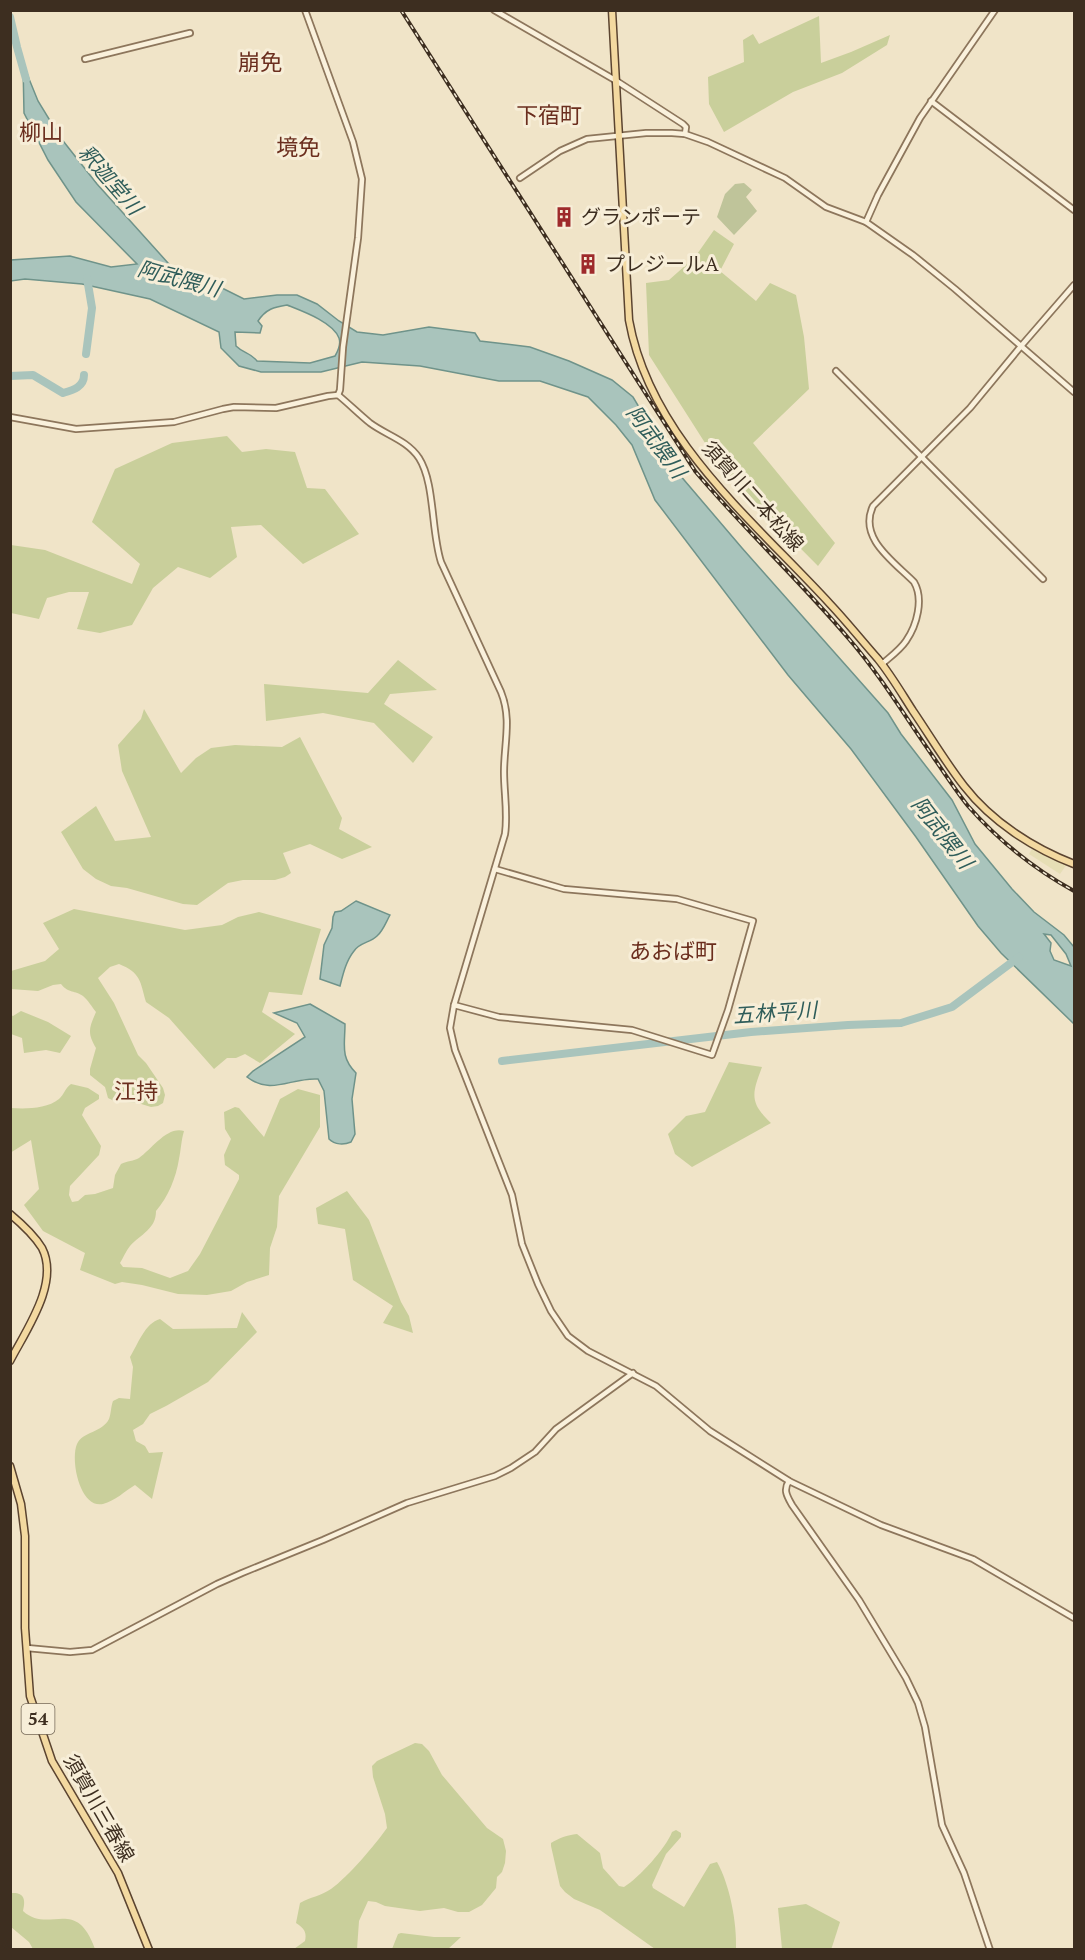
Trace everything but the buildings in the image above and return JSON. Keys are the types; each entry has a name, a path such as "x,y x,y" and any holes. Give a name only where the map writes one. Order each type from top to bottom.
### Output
{"main road":[{"name":"須賀川二本松線","path":"612,10 617,135 629,320 632,340 642,370 671,421 709,476 831,604 882,664 955,775 976,800 1013,832 1074,864"},
{"path":"10,1214 37,1240 46,1258 47,1269 45,1288 39,1306 10,1361"},
{"name":"須賀川三春線","path":"10,1466 21,1504 25,1536 24,1611 30,1696 52,1761 116,1868 148,1950"}],"street":[{"path":"305,10 353,142 362,179 354,268 338,395"},
{"path":"494,10 615,80 684,124 685,134"},
{"path":"866,222 920,118 995,10"},
{"path":"85,59 190,33"},
{"path":"931,101 1074,210"},
{"path":"520,178 571,146 587,139 646,133 685,134 708,142 784,178 831,209 866,222 913,255 1022,345 1074,392"},
{"path":"882,664 905,641 918,610 920,599 914,582 873,540 868,527 868,516 873,506 970,408 1074,285"},
{"path":"836,371 1043,579"},
{"path":"10,417 76,429 174,422 234,407 276,408 338,395 370,422 408,445 419,458 426,472 433,529 441,562 505,704 507,731 504,770 507,816 505,834 454,1005 450,1028 455,1050 512,1195 522,1244 534,1276 552,1311 568,1336 588,1351 663,1391 710,1431 789,1481 881,1525 973,1559 1074,1618"},
{"path":"454,1005 499,1017 632,1030 712,1055 728,1010 753,921 677,899 564,889 495,869"},
{"path":"27,1648 79,1652 92,1650 242,1573 407,1503 495,1476 527,1458 556,1429 633,1373"},
{"path":"789,1481 786,1491 792,1504 859,1600 906,1678 918,1703 926,1735 938,1812 964,1873 990,1950"}],"shaded area":[{"path":"1033,847 1067,864 1060,874 1029,854"}],"green space":[{"path":"819,16 821,63 890,35 887,45 842,73 793,92 724,132 709,104 708,77 744,62 743,40 753,34 759,44"},
{"path":"744,183 752,190 746,197 757,211 734,235 717,217 725,194 735,184"},
{"path":"714,230 734,244 720,271 756,301 770,283 796,295 804,337 809,389 753,443 835,543 818,566 721,468 649,355 646,283 669,280 695,257"},
{"path":"227,436 242,452 266,449 295,452 307,488 325,489 359,534 303,564 261,525 231,527 237,557 210,578 178,567 153,588 132,625 100,633 77,629 89,592 69,592 47,598 39,619 11,613 11,545 45,550 132,584 140,564 92,522 115,469 172,443"},
{"path":"398,660 437,690 390,694 384,704 433,737 413,763 374,723 323,713 266,721 264,684 368,693"},
{"path":"144,709 181,773 196,758 211,748 235,745 282,747 300,737 342,818 339,829 372,847 342,859 310,844 283,853 291,873 285,877 275,880 243,880 228,883 197,905 183,904 127,888 111,886 96,879 83,869 61,832 96,806 115,841 151,837 122,771 118,745 141,719"},
{"path":"74,909 185,930 222,925 238,917 259,912 321,929 302,995 269,992 262,1012 295,1034 260,1063 245,1054 236,1058 227,1058 214,1069 169,1018 146,1002 136,974 119,964 110,967 98,978 114,1003 138,1055 163,1088 165,1095 163,1103 151,1107 108,1098 105,1087 90,1075 96,1048 90,1030 96,1012 87,999 61,984 38,991 11,989 11,971 45,961 59,949 43,923"},
{"path":"21,1011 48,1022 71,1036 60,1053 46,1050 24,1053 22,1038 11,1034 11,1015"},
{"path":"729,1062 762,1067 754,1097 759,1109 771,1123 692,1167 675,1154 668,1134 686,1116 705,1112"},
{"path":"71,1084 88,1088 99,1095 99,1099 85,1108 82,1115 101,1146 99,1155 70,1186 69,1195 72,1202 78,1201 85,1195 113,1188 115,1175 121,1164 139,1158 166,1135 178,1130 184,1131 171,1187 156,1211 151,1227 130,1246 120,1263 123,1267 142,1268 170,1278 188,1271 200,1254 239,1179 239,1175 225,1165 224,1155 231,1139 225,1129 224,1112 235,1107 239,1108 264,1137 280,1099 298,1089 320,1095 320,1127 279,1196 277,1227 270,1248 269,1275 247,1282 231,1291 207,1295 178,1294 122,1282 115,1284 80,1270 85,1253 43,1231 24,1205 39,1189 31,1140 10,1153 11,1108 48,1105 59,1099"},
{"path":"347,1191 369,1220 401,1302 409,1316 413,1333 383,1323 393,1306 353,1280 345,1229 318,1224 316,1208"},
{"path":"242,1312 257,1332 208,1382 150,1414 143,1424 133,1430 136,1441 145,1446 149,1453 163,1452 152,1499 135,1485 107,1503 95,1504 88,1499 76,1471 77,1444 83,1437 106,1423 110,1417 113,1401 119,1398 130,1399 133,1367 130,1357 146,1329 160,1319 173,1329 237,1328"},
{"path":"415,1743 422,1744 429,1751 442,1775 487,1828 503,1839 506,1851 505,1863 502,1872 497,1877 496,1888 482,1905 469,1912 444,1908 420,1911 368,1901 359,1921 357,1949 294,1949 306,1938 304,1930 296,1923 300,1903 338,1884 387,1828 372,1766 377,1761"},
{"path":"676,1830 681,1833 681,1837 666,1854 652,1885 653,1888 684,1907 710,1864 717,1862 732,1904 736,1949 655,1949 600,1910 574,1899 560,1886 551,1846 551,1843 557,1840 577,1834 600,1853 603,1868 619,1886 624,1887 651,1862 672,1832"},
{"path":"11,1893 23,1897 23,1911 33,1917 71,1920 79,1924 88,1933 95,1949 33,1949 29,1942 11,1927"},
{"path":"806,1904 840,1922 831,1949 782,1949 778,1908"},
{"path":"398,1934 461,1937 448,1949 392,1949"}],"water":[{"name":"阿武隈川","path":"23,64 38,101 60,137 97,184 177,273 224,289 244,299 297,295 317,304 357,332 383,335 429,327 475,333 480,341 530,347 612,380 633,397 679,474 888,713 901,734 952,800 975,844 1034,912 1064,935 1074,947 1074,1024 1001,953 978,926 851,749 788,675 655,500 632,445 588,397 540,381 499,381 420,366 362,362 321,372 261,372 239,366 221,348 219,332 150,299 82,284 25,279 11,281 11,260 70,256 111,267 137,264 76,202 48,160 24,113","holes":["287,305 316,318 336,332 340,343 335,356 310,363 257,361 236,346 235,332 260,333 262,326 258,321 264,314 274,308","1044,934 1051,935 1066,954 1071,966 1054,960 1050,951 1051,943"]},
{"path":"356,901 390,915 379,934 356,948 351,955 340,986 320,979 324,945 332,928 335,912 341,911"},
{"path":"310,1004 345,1024 345,1056 356,1073 352,1099 355,1134 348,1143 337,1143 329,1139 324,1091 318,1079 265,1085 247,1077 305,1037 297,1023 274,1013"}],"waterway":[{"name":"釈迦堂川","path":"10,17 26,79"},
{"path":"86,354 92,308 87,278"},
{"path":"10,376 33,375 63,393 80,385 84,375"},
{"name":"五林平川","path":"502,1061 751,1032 901,1023 952,1007 1019,957"}],"railway":[{"path":"401,10 695,471 861,653 968,806 1018,853 1074,891"}],"place":[{"name":"グランポーテ","path":"564,217"},
{"name":"プレジールA","path":"588,264"}],"district":[{"name":"崩免","path":"260,62"},
{"name":"下宿町","path":"549,115"},
{"name":"柳山","path":"41,132"},
{"name":"境免","path":"298,147"},
{"name":"あおば町","path":"673,951"},
{"name":"江持","path":"136,1091"}]}
